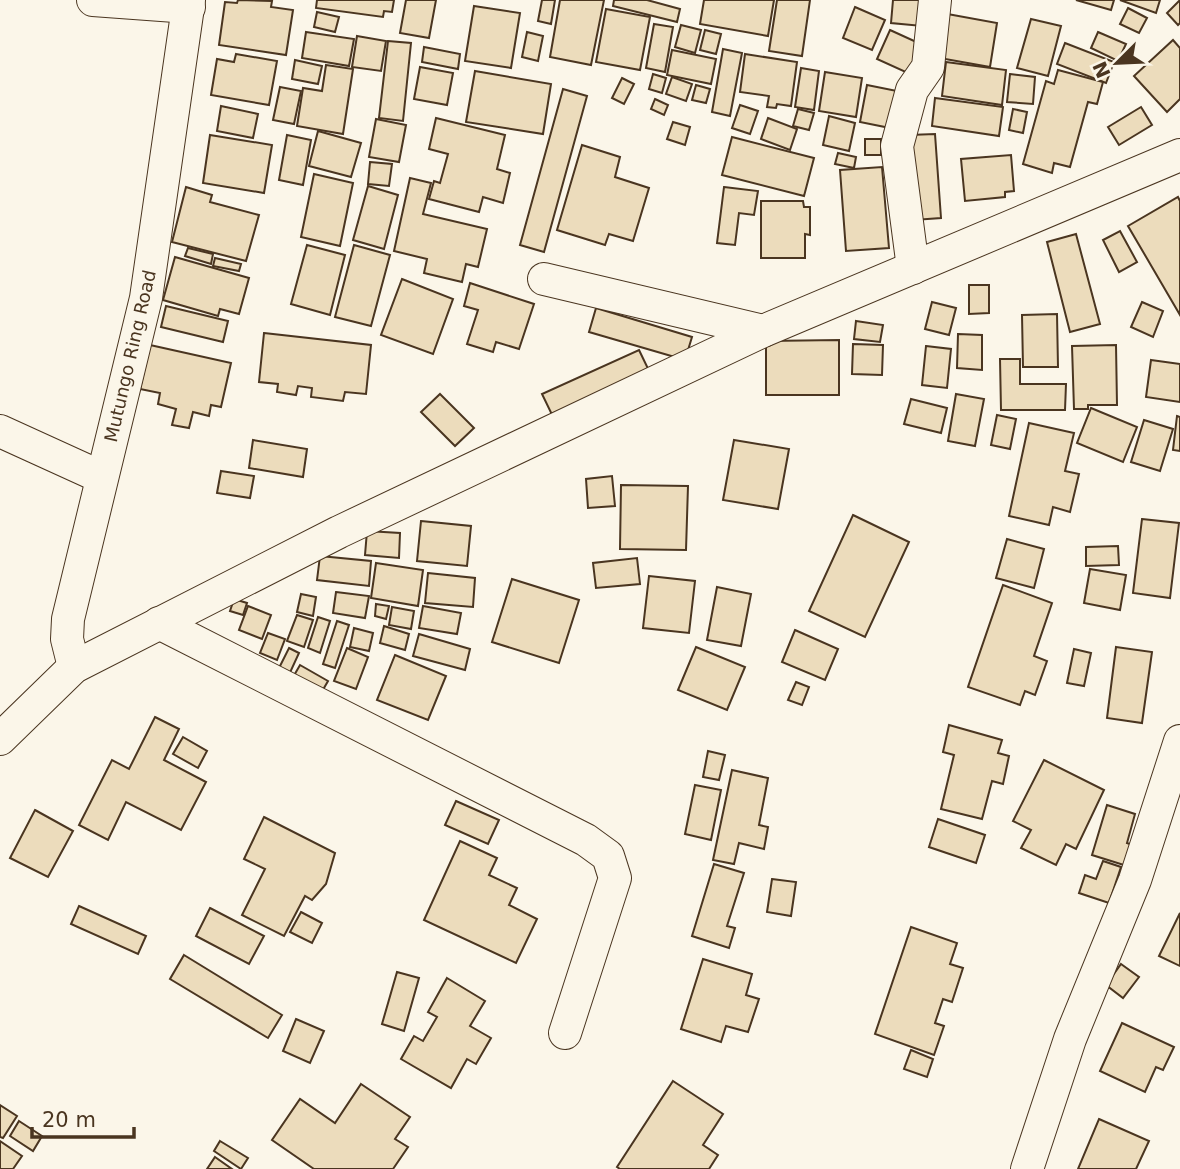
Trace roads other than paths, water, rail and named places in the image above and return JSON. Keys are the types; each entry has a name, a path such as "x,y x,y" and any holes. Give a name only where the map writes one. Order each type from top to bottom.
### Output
{"street":[{"path":"93,0 189,4"},
{"path":"913,268 897,146 912,90 928,67 935,0"},
{"name":"Mutungo Ring Road","path":"74,667 67,639 68,619 146,298 189,4"},
{"path":"0,739 74,667 339,532 763,331 1180,155"},
{"path":"544,279 763,331"},
{"path":"0,431 101,477"},
{"path":"159,623 586,840 608,856 615,878 565,1033"},
{"path":"1027,1169 1070,1038 1135,880 1180,741"}]}
